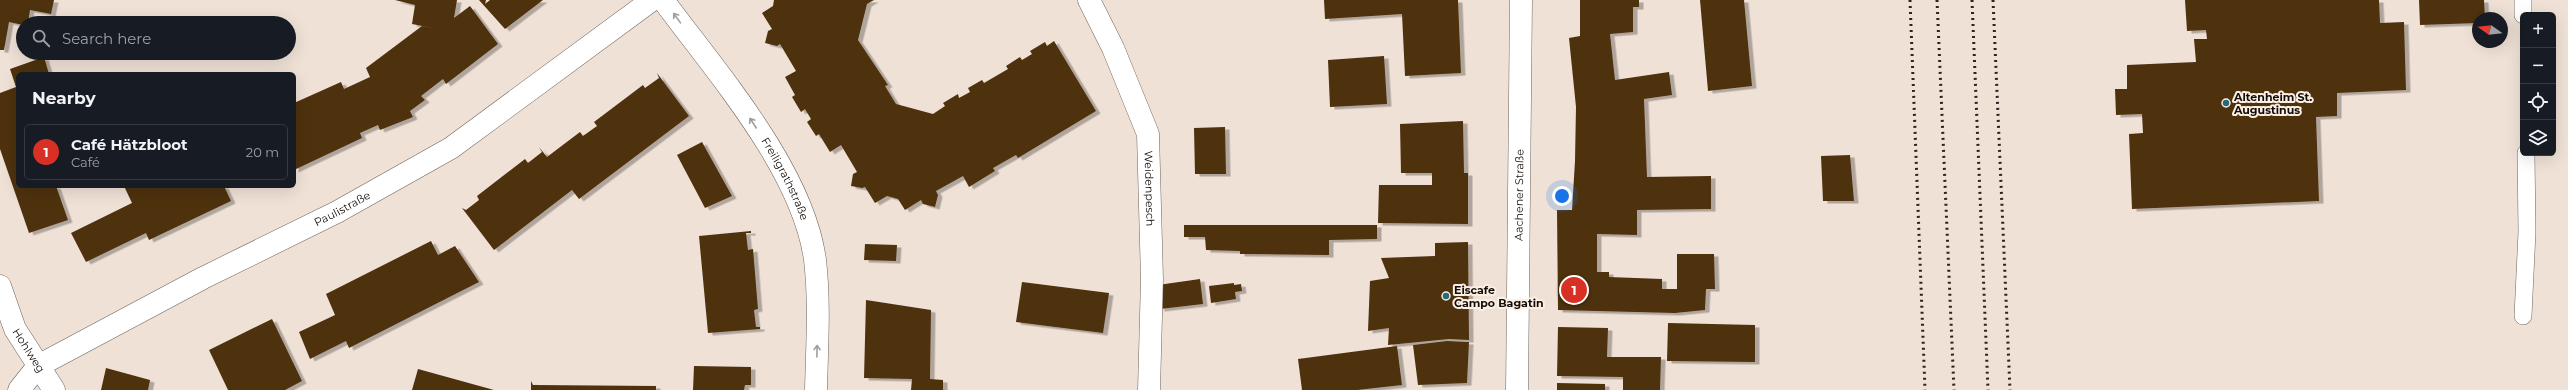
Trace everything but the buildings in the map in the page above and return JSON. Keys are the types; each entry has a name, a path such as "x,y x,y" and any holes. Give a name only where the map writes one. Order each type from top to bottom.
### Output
{"street":[{"name":"Paulistraße","path":"19,390 38,366 203,278 336,212 451,148 652,0"},
{"name":"Freiligrathstraße","path":"664,0 752,120 785,174 803,215 815,259 817,312 816,390"},
{"name":"Weidenpesch","path":"1089,0 1113,48 1148,134 1152,266 1149,390"},
{"name":"Aachener Straße","path":"1517,390 1521,0"},
{"name":"Hohlweg","path":"0,286 15,329 54,390"}],"lane":[{"path":"2523,0 2524,12"},
{"path":"2523,316 2528,232 2526,156"}],"railway":[{"path":"1910,0 1925,390"},
{"path":"1937,0 1954,390"},
{"path":"1972,0 1988,390"},
{"path":"1993,0 2010,390"}],"place":[{"name":"Altenheim St. Augustinus","path":"2226,103"},
{"name":"Café Hätzbloot","path":"1574,290"},
{"name":"Eiscafe Campo Bagatin","path":"1446,296"}]}
